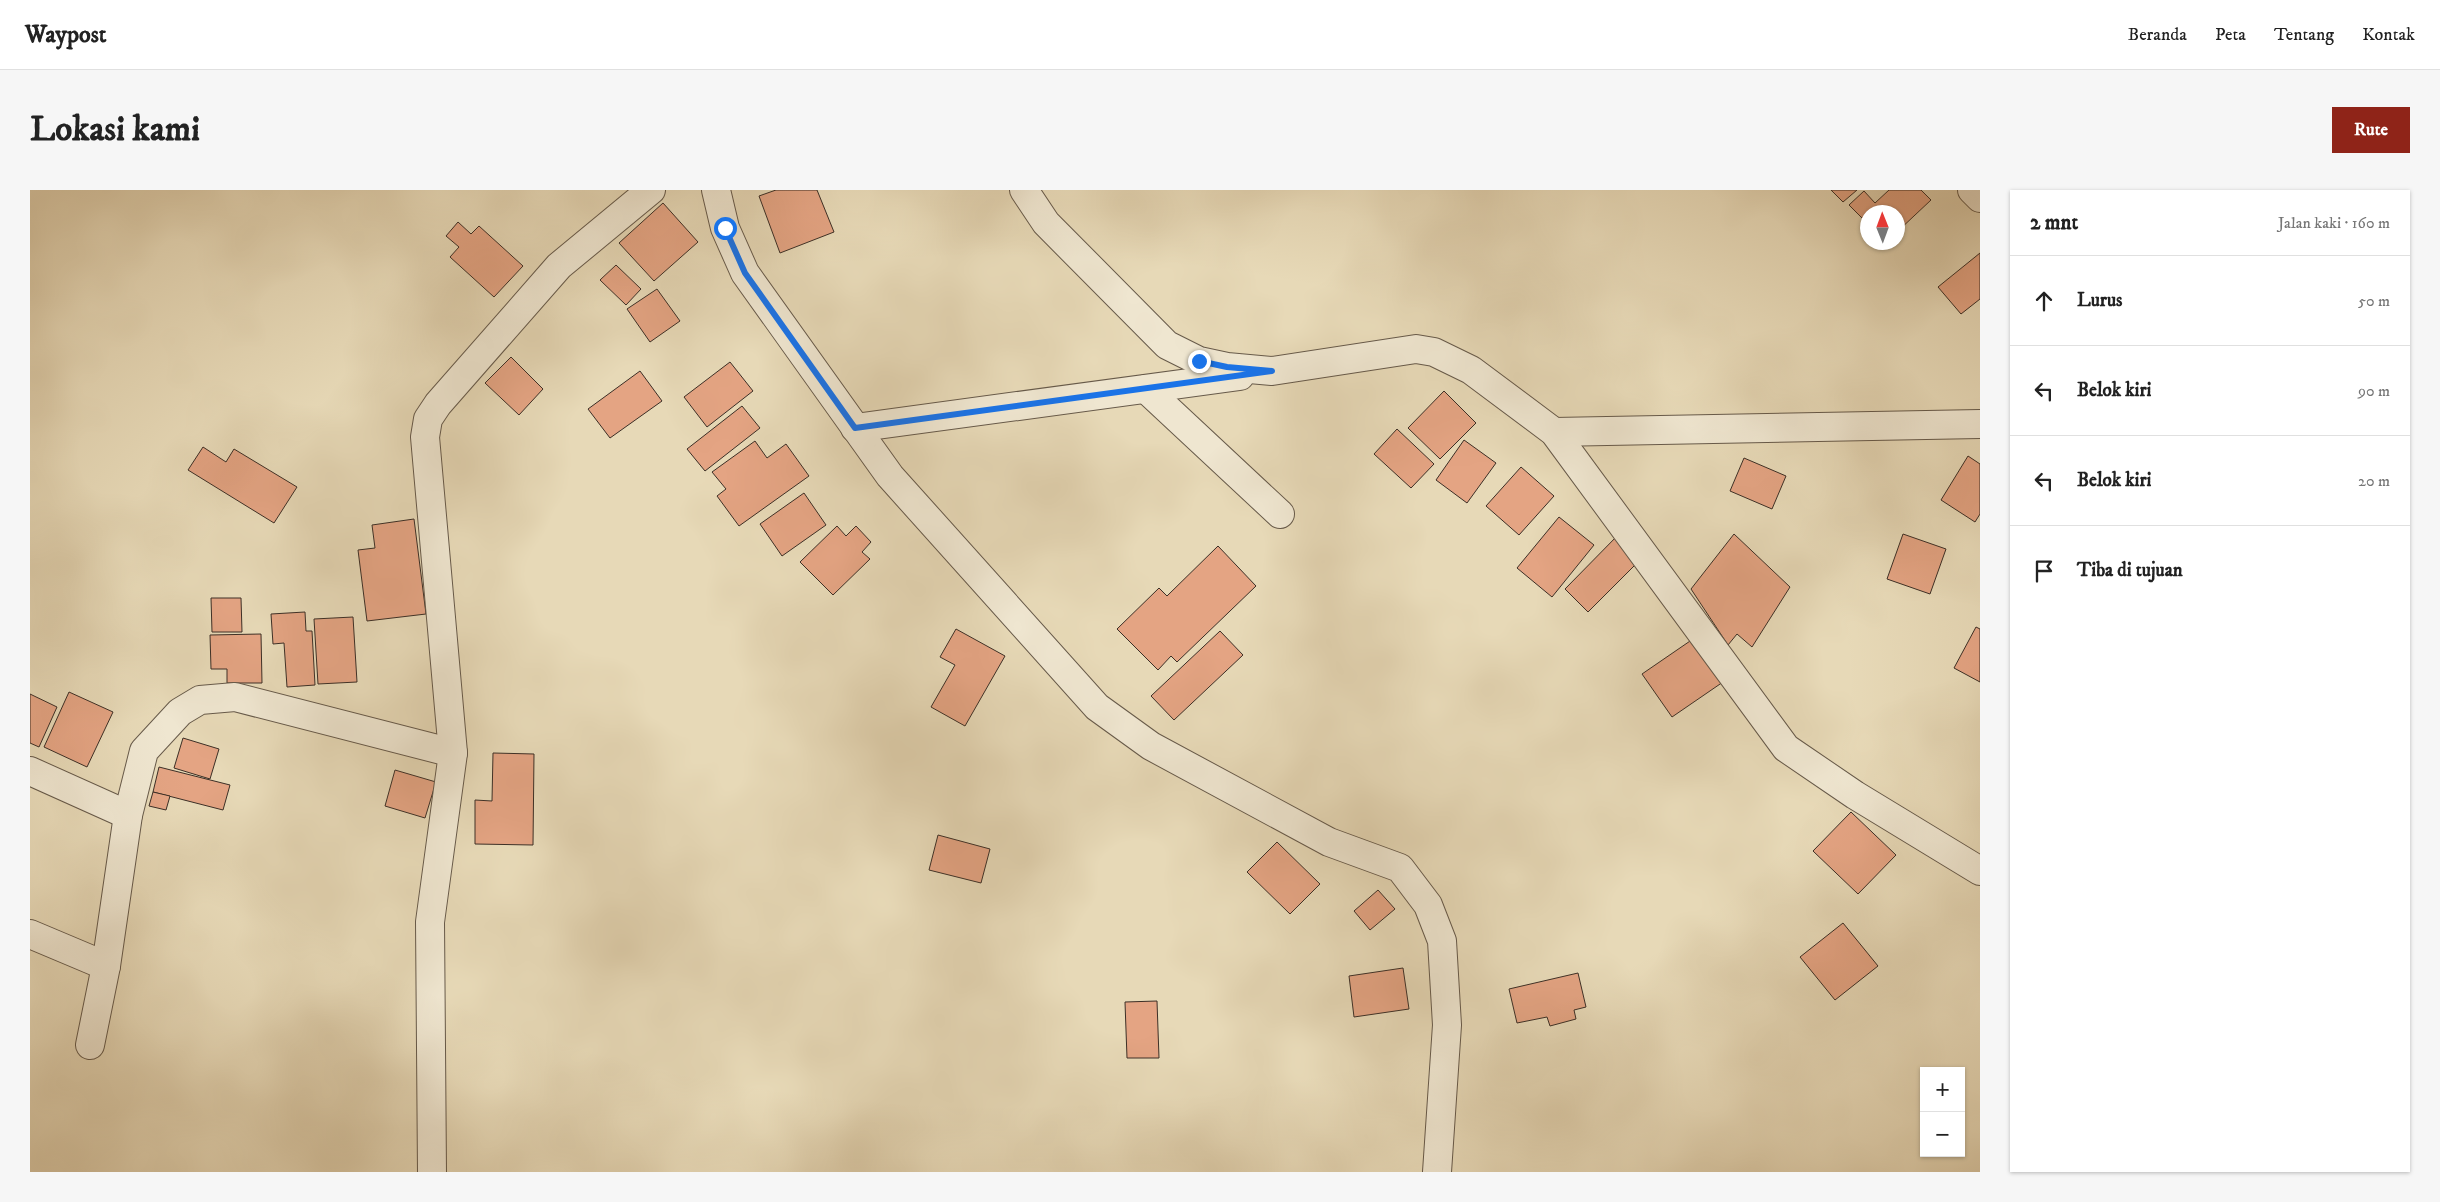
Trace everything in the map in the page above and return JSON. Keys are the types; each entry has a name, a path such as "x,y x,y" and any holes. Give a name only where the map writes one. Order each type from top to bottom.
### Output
{"street":[{"path":"432,1172 430,922 453,753 425,437 428,419 438,404 559,266 651,190"},
{"path":"716,190 725,228 745,273 890,476 1096,708 1150,746 1330,842 1400,868 1428,905 1442,941 1447,1025 1436,1172"},
{"path":"1024,190 1046,223 1166,345 1199,361 1227,367 1272,371"},
{"path":"1972,190 1980,198"},
{"path":"855,428 1146,389 1416,348 1434,352 1471,370 1554,432 1786,748 1862,800 1980,871"},
{"path":"1146,389 1280,514"},
{"path":"1554,432 1980,424"},
{"path":"90,1045 106,966 128,815 144,751 180,712 200,700 235,696 453,753"},
{"path":"30,771 128,815"},
{"path":"30,934 106,966"}],"building":[{"path":"776,190 817,190 834,232 780,253 759,196"},
{"path":"1831,190 1857,190 1843,202"},
{"path":"1889,190 1921,190 1931,200 1905,224 1905,205 1860,205 1860,216 1849,205 1864,191 1875,203"},
{"path":"663,203 698,242 654,281 619,243"},
{"path":"458,222 471,234 479,226 523,266 494,297 450,257 459,247 446,236"},
{"path":"1980,253 1980,299 1961,314 1938,287"},
{"path":"616,265 641,289 626,305 600,280"},
{"path":"657,289 680,321 650,342 627,309"},
{"path":"511,357 543,389 519,415 485,383"},
{"path":"730,362 753,391 707,427 684,397"},
{"path":"640,371 662,401 610,438 588,409"},
{"path":"1444,391 1476,423 1440,459 1408,428"},
{"path":"742,406 760,428 705,471 687,449"},
{"path":"1397,429 1434,464 1411,488 1374,454"},
{"path":"1464,440 1496,463 1467,503 1436,480"},
{"path":"755,441 767,458 786,444 809,476 739,526 717,496 726,489 712,472"},
{"path":"203,447 226,462 234,449 297,487 274,523 188,470"},
{"path":"1968,456 1980,464 1980,514 1975,522 1941,500"},
{"path":"1744,458 1786,476 1772,509 1730,491"},
{"path":"1521,467 1554,496 1519,535 1486,506"},
{"path":"804,493 826,525 782,556 760,524"},
{"path":"1559,517 1594,545 1552,597 1517,568"},
{"path":"414,519 426,614 367,621 358,550 375,548 372,525"},
{"path":"837,526 846,536 856,526 871,542 862,552 870,559 833,595 800,562"},
{"path":"1620,533 1643,557 1588,612 1565,589"},
{"path":"1734,534 1790,587 1752,647 1737,634 1728,645 1691,589"},
{"path":"1903,534 1946,549 1930,594 1887,579"},
{"path":"1218,546 1256,586 1177,662 1171,656 1158,670 1117,629 1159,588 1167,596"},
{"path":"211,598 241,598 242,632 212,632"},
{"path":"305,612 306,631 312,631 315,685 287,687 284,643 273,644 271,614"},
{"path":"353,617 357,682 318,684 314,619"},
{"path":"1976,627 1980,629 1980,682 1954,668"},
{"path":"956,629 1005,656 965,726 931,707 955,665 940,657"},
{"path":"1220,631 1243,655 1174,720 1151,696"},
{"path":"261,634 262,683 227,683 227,669 211,669 210,635"},
{"path":"1693,639 1723,682 1672,717 1642,674"},
{"path":"69,692 113,712 87,767 44,747"},
{"path":"30,694 57,707 39,747 30,743"},
{"path":"183,738 219,749 210,779 174,768"},
{"path":"493,753 534,754 533,845 475,844 475,800 492,801"},
{"path":"159,767 230,785 223,810 153,792"},
{"path":"395,770 436,782 425,818 385,806"},
{"path":"153,792 170,796 166,810 149,806"},
{"path":"1851,812 1896,855 1858,894 1813,851"},
{"path":"938,835 990,849 981,883 929,870"},
{"path":"1277,842 1320,884 1290,914 1247,872"},
{"path":"1378,890 1395,909 1370,930 1354,911"},
{"path":"1843,923 1878,966 1835,1000 1800,957"},
{"path":"1403,968 1409,1009 1354,1017 1349,976"},
{"path":"1578,973 1586,1007 1574,1010 1576,1019 1550,1026 1547,1017 1517,1023 1509,989"},
{"path":"1157,1001 1159,1058 1127,1058 1125,1002"}],"route":[{"path":"725,228 745,273 855,428 1210,381 1272,371 1227,367 1199,361"}]}
